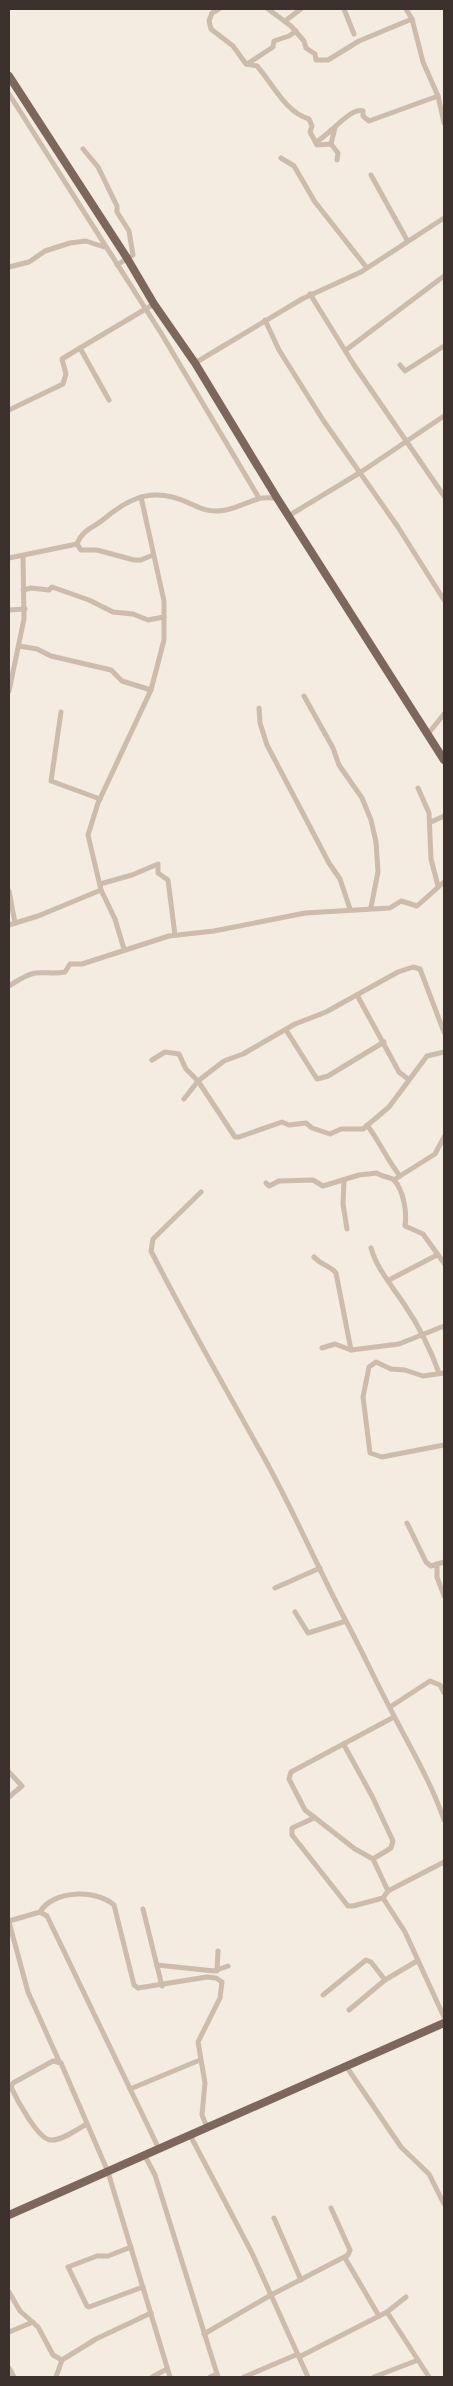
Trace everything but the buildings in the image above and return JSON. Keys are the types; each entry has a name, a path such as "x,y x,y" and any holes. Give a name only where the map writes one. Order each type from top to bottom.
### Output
{"main road":[{"path":"9,76 127,258 154,304 195,364 277,498 290,515 444,760"},
{"path":"9,2215 444,2023"}],"street":[{"path":"219,9 212,13 212,18 208,21 211,29 233,46 246,64 257,66 294,111 301,117 309,119 312,126 310,132 317,145 331,144"},
{"path":"268,9 296,31 304,41 306,48 315,54 316,60 323,61 359,41 412,19"},
{"path":"285,21 301,9"},
{"path":"344,9 354,34"},
{"path":"406,9 412,19 423,62 438,96 444,121"},
{"path":"246,64 273,47 274,42 296,31"},
{"path":"9,94 224,435 259,498"},
{"path":"316,142 328,136 351,111 363,111 363,116 369,121 377,120 387,113 438,96"},
{"path":"331,144 335,128"},
{"path":"331,144 338,153 337,160"},
{"path":"83,149 98,167 117,206 117,212 129,231 133,255 117,265"},
{"path":"281,158 294,166 316,202 367,268"},
{"path":"371,175 407,240"},
{"path":"195,364 264,320 310,294 367,268 407,240 444,218"},
{"path":"9,267 29,262 45,251 70,242 86,241 105,247"},
{"path":"346,350 444,276"},
{"path":"310,294 444,496"},
{"path":"9,410 63,384 66,374 62,359 154,304"},
{"path":"264,320 279,350 323,420 361,472 444,600"},
{"path":"400,365 405,371 444,346"},
{"path":"80,348 109,400"},
{"path":"290,515 361,472 444,416"},
{"path":"77,544 82,533 98,524 122,504 154,493 178,499 203,511 224,511 259,498 277,498"},
{"path":"124,950 115,919 100,887 88,835 100,799 150,690 163,646 164,602 141,497"},
{"path":"77,544 81,550 97,550 134,560 141,560 153,555"},
{"path":"9,558 77,544"},
{"path":"9,692 25,609 23,556"},
{"path":"23,590 31,588 49,590 52,587 89,600 113,612 132,614 148,620 164,617"},
{"path":"9,610 25,609"},
{"path":"19,646 37,649 51,656 72,662 111,670 122,681 150,690"},
{"path":"304,696 333,748 339,765 362,798 371,820 376,842 378,872 371,907"},
{"path":"259,708 262,733 270,754 287,786 297,800 329,864 340,879 350,910"},
{"path":"61,712 51,781 100,799"},
{"path":"428,734 444,714"},
{"path":"418,788 431,822 431,859 438,886"},
{"path":"431,822 444,816"},
{"path":"9,925 158,864 158,873 168,880 175,935"},
{"path":"9,986 20,978 35,973 50,975 65,972 70,964 82,964 116,955 124,950 175,935 214,931 305,913 371,907 390,908 401,901 417,906 428,899 438,886 444,882"},
{"path":"9,891 15,923"},
{"path":"184,1099 198,1081 220,1063 243,1054 295,1024 357,996 398,972 418,967 444,1032"},
{"path":"357,996 399,1072 408,1079"},
{"path":"286,1030 317,1079 328,1076 384,1042"},
{"path":"152,1060 164,1052 179,1054 186,1069 198,1081 236,1137 245,1136 282,1122 289,1125 306,1123 312,1128 330,1134 341,1129 363,1128 389,1106 427,1056 444,1052"},
{"path":"367,1125 385,1150 387,1161 400,1176"},
{"path":"266,1184 269,1186 279,1181 313,1180 323,1186 359,1175 377,1173 383,1178 394,1180 436,1154 444,1137"},
{"path":"344,1180 343,1204 347,1229"},
{"path":"394,1180 402,1194 406,1226 423,1234 444,1263"},
{"path":"201,1192 153,1239 150,1247 195,1336 237,1409 246,1429 258,1446 394,1717 431,1786 444,1820"},
{"path":"371,1248 376,1264 389,1280 423,1334 442,1373 423,1376 405,1370 391,1369 378,1362 372,1364 364,1388 364,1412 370,1452 382,1457 444,1445"},
{"path":"389,1280 437,1255"},
{"path":"314,1257 320,1264 332,1268 336,1273 351,1350"},
{"path":"322,1348 335,1344 351,1350 399,1344 444,1326"},
{"path":"408,1523 426,1562 431,1566 444,1562"},
{"path":"438,1565 437,1578 444,1596"},
{"path":"275,1588 320,1568"},
{"path":"295,1612 308,1633 346,1621"},
{"path":"390,1707 430,1682 440,1685 444,1694"},
{"path":"388,1891 373,1859 355,1849 314,1818 298,1800 289,1776 292,1772 394,1717"},
{"path":"344,1745 375,1801 393,1841 391,1848 373,1859"},
{"path":"9,1772 22,1786 9,1797"},
{"path":"314,1818 292,1828 292,1835 348,1906 384,1898 388,1891 444,1862"},
{"path":"170,2377 108,2172 28,1992 9,1922 40,1912 44,1905 64,1895 83,1894 108,1900 114,1905 134,1985 138,1988 162,1986 207,1977 216,1978 222,1982 220,1998 198,2042 205,2083 202,2115 207,2128"},
{"path":"384,1898 405,1932 444,2017"},
{"path":"143,1909 162,1986"},
{"path":"40,1912 46,1916 69,1958 159,2149"},
{"path":"217,1971 218,1951"},
{"path":"324,1995 366,1960 371,1962 384,1980"},
{"path":"349,2010 384,1980 417,1961"},
{"path":"158,1965 217,1971 228,1966"},
{"path":"130,2089 200,2060"},
{"path":"59,2061 53,2061 16,2080 12,2087 16,2098 44,2138 50,2141 87,2124"},
{"path":"346,2066 401,2148 429,2174 444,2204"},
{"path":"190,2135 252,2253 308,2377"},
{"path":"145,2156 155,2175 218,2376 210,2377"},
{"path":"204,2334 271,2295 345,2258 350,2250 331,2208"},
{"path":"274,2218 301,2280"},
{"path":"130,2247 108,2256 97,2256 68,2267 89,2307 143,2287"},
{"path":"345,2258 378,2316"},
{"path":"9,2292 20,2311 33,2322 44,2336 53,2355 62,2360"},
{"path":"244,2377 299,2356 387,2312 406,2297"},
{"path":"387,2312 429,2377"},
{"path":"56,2377 62,2360 96,2339 151,2313"},
{"path":"9,2332 33,2322"},
{"path":"374,2377 418,2360"},
{"path":"9,2368 14,2377"},
{"path":"152,2377 167,2369"}]}
